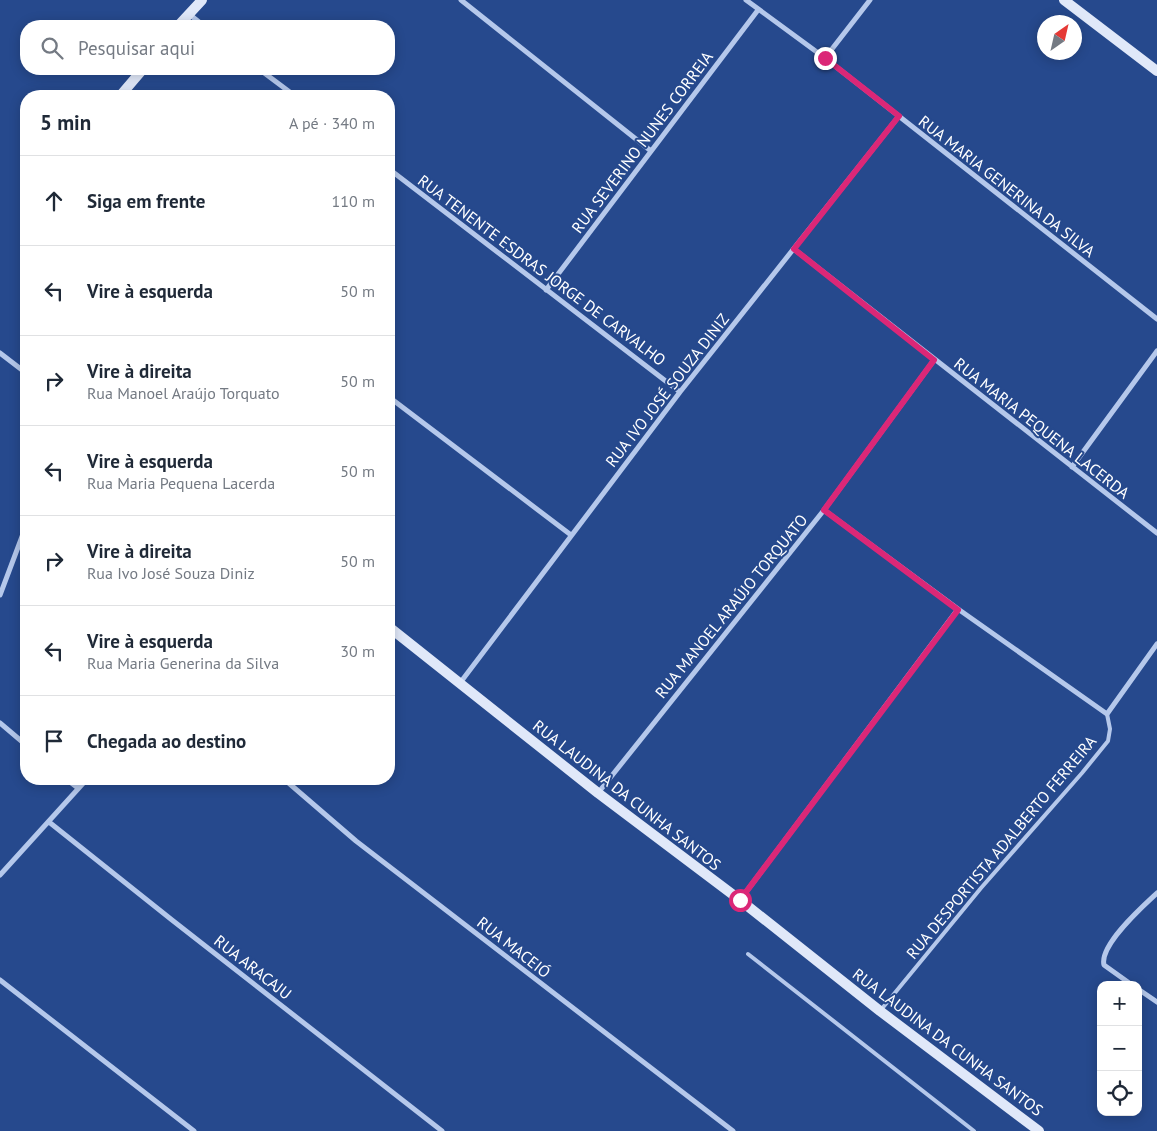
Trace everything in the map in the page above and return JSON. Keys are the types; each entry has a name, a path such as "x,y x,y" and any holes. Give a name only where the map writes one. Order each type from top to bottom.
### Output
{"street":[{"path":"183,20 202,0"},
{"path":"461,0 651,151"},
{"name":"RUA MARIA GENERINA DA SILVA","path":"746,0 825,58 1157,319"},
{"path":"825,58 870,0"},
{"path":"1064,0 1156,68"},
{"name":"RUA SEVERINO NUNES CORREIA","path":"546,290 758,10"},
{"path":"188,14 196,20"},
{"path":"125,90 137,75"},
{"path":"267,75 287,90"},
{"name":"RUA IVO JOSÉ SOUZA DINIZ","path":"460,683 680,392 899,116"},
{"name":"RUA TENENTE ESDRAS JORGE DE CARVALHO","path":"395,174 680,392"},
{"name":"RUA MARIA PEQUENA LACERDA","path":"794,249 1157,533"},
{"path":"1072,466 1157,351"},
{"path":"0,353 20,368"},
{"name":"RUA MANOEL ARAÚJO TORQUATO","path":"598,793 824,510 934,360"},
{"path":"395,402 571,535"},
{"path":"824,510 958,610 1107,714 1157,644"},
{"path":"0,595 20,542"},
{"path":"740,900 958,610"},
{"name":"RUA LAUDINA DA CUNHA SANTOS","path":"395,631 598,793 1039,1131"},
{"path":"0,724 20,740"},
{"path":"74,785 78,788"},
{"path":"0,875 81,785"},
{"name":"RUA MACEIÓ","path":"291,785 356,841 733,1131"},
{"name":"RUA ARACAJU","path":"49,822 442,1131"},
{"path":"1126,981 1104,965 1102,958 1113,939 1130,919 1157,893"},
{"path":"0,980 194,1131"},
{"path":"1142,992 1157,1002"}],"lane":[{"name":"RUA DESPORTISTA ADALBERTO FERREIRA","path":"880,1011 981,888 1108,741 1110,730 1107,714"},
{"path":"748,954 974,1131"}],"route":[{"path":"740,900 958,610 824,510 934,360 794,249 899,116 825,58"}]}
